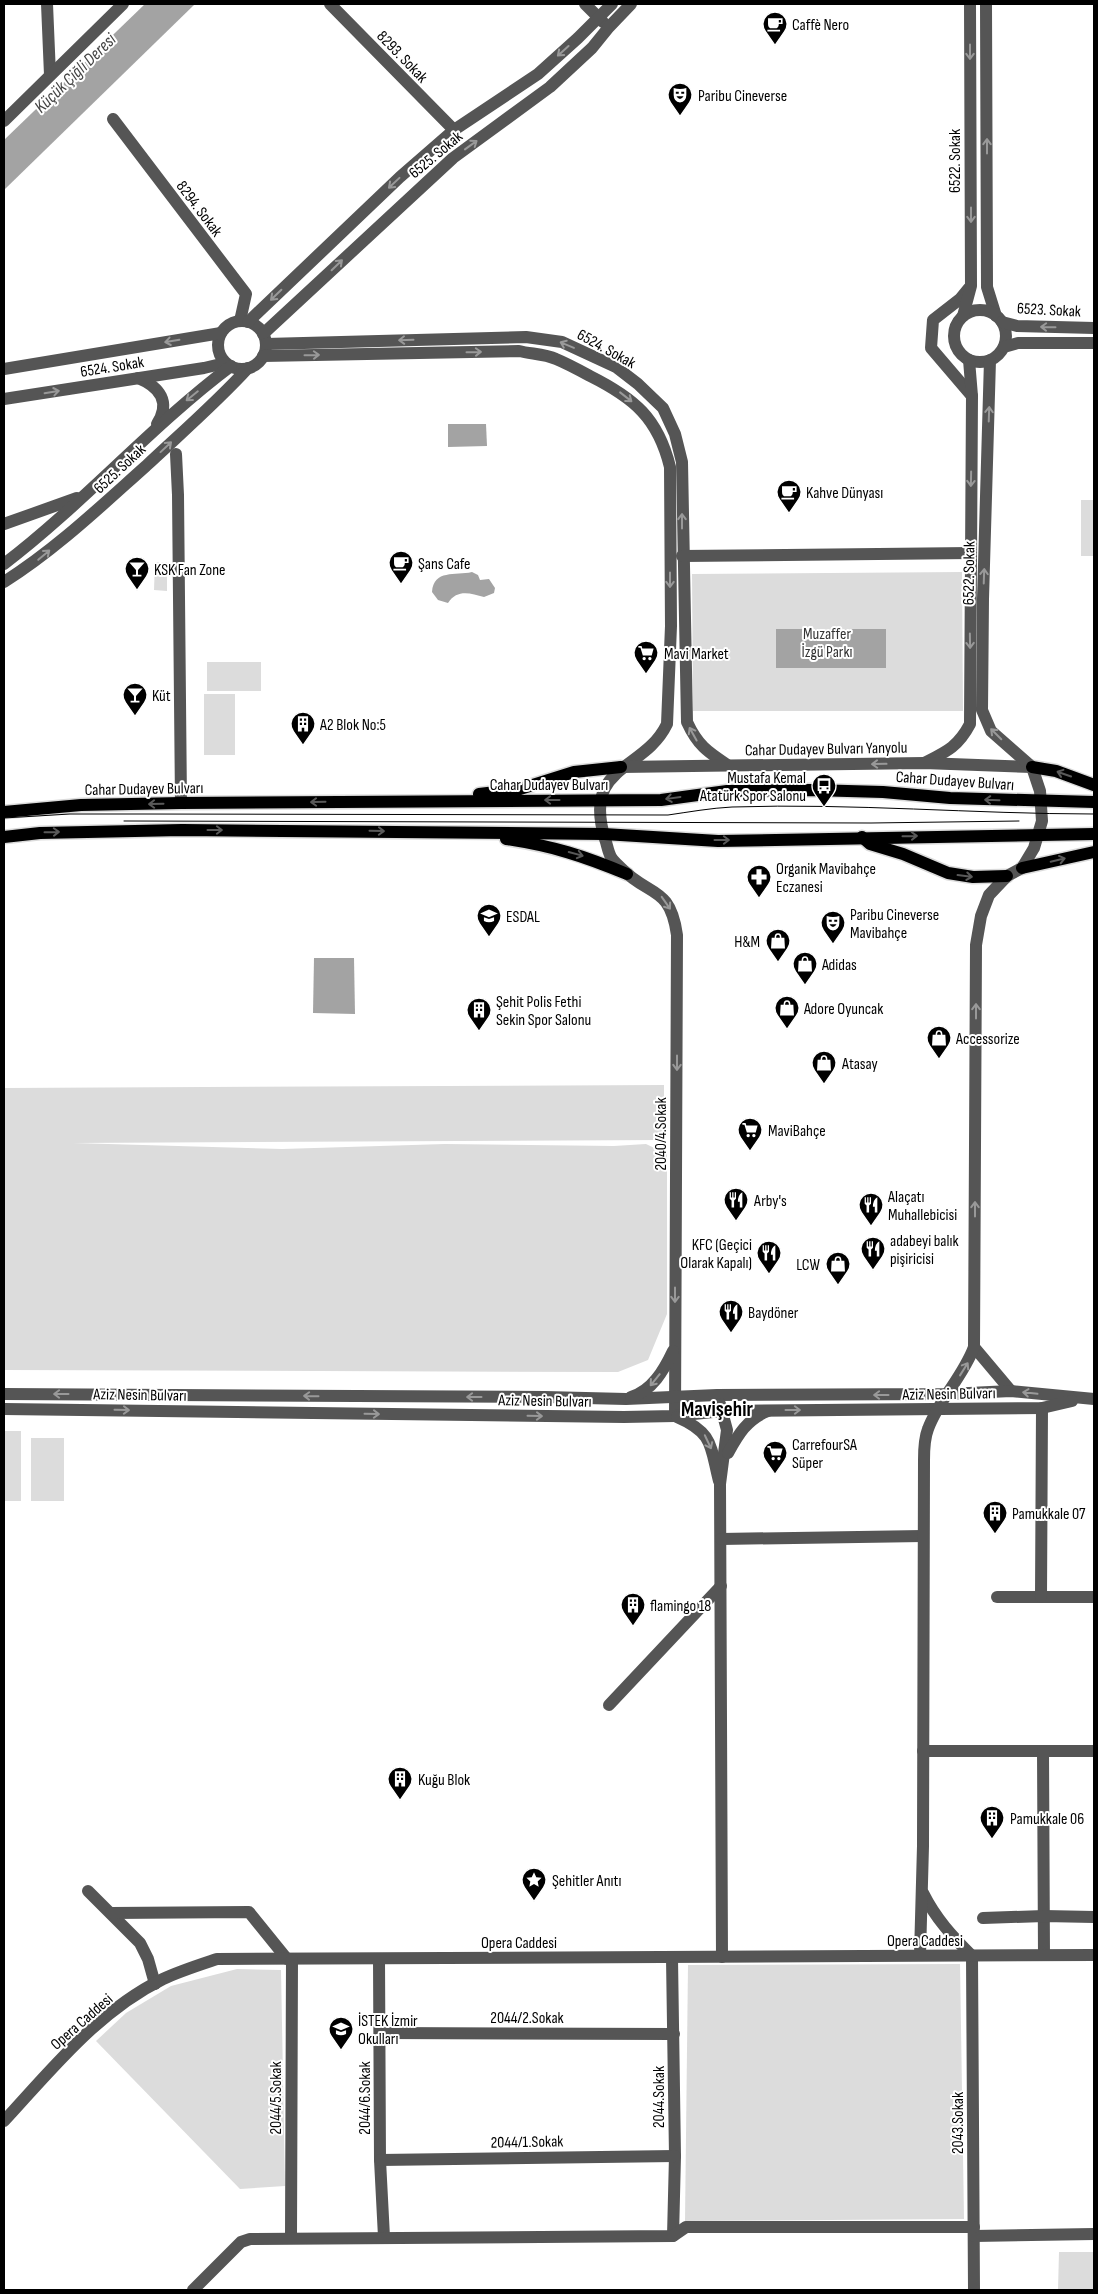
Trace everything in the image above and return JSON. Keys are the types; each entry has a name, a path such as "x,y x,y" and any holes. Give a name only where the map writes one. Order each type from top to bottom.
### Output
{"main road":[{"path":"1032,767 1056,771 1094,785"},
{"path":"419,801 520,789 574,772 621,768"},
{"name":"Cahar Dudayev Bulvarı","path":"4,812 81,805 181,803 661,800 727,791 812,790 883,792 950,798 1041,802 1094,802"},
{"path":"4,837 40,833 182,830 604,834 718,841 1094,834"},
{"path":"459,832 542,844 584,856 627,874"},
{"path":"861,837 870,844 903,854 948,874 973,877 1007,876"},
{"path":"1022,868 1094,852"}],"street":[{"path":"47,4 50,75"},
{"path":"4,120 124,4"},
{"name":"8293. Sokak","path":"330,4 454,130"},
{"path":"584,4 608,27"},
{"name":"6525. Sokak","path":"244,321 454,130 538,74 612,4"},
{"name":"6525. Sokak","path":"264,345 453,158 550,87 592,48 608,27 631,4"},
{"name":"6522. Sokak","path":"963,316 971,286 970,4"},
{"name":"6522. Sokak","path":"986,4 988,287 999,319"},
{"name":"8294. Sokak","path":"113,119 246,294 244,321"},
{"path":"971,286 960,299 932,320 932,348 972,396"},
{"path":"976,311 990,312 999,319 1005,330 1004,346 1001,352 990,360 976,362 969,360 958,350 954,336 955,329 963,316 976,311"},
{"name":"6523. Sokak","path":"999,319 1017,326 1094,328"},
{"path":"244,321 260,329 264,345 255,365 240,369 228,364 218,348 220,333 229,324 244,321"},
{"name":"6524. Sokak","path":"4,369 220,333"},
{"name":"6524. Sokak","path":"264,345 526,337 562,342 616,367 638,384 663,408 675,434 682,462 682,556 687,722 704,750 729,766"},
{"name":"6523. Sokak","path":"1004,346 1018,343 1094,343"},
{"name":"6524. Sokak","path":"264,345 519,351 554,358 617,389 648,417 664,446 670,467 669,710 667,724 662,734 609,780 601,800"},
{"name":"6522. Sokak","path":"924,763 948,751 961,740 970,724 972,396 969,360"},
{"name":"6522. Sokak","path":"990,360 983,599 982,710 992,731 1032,767"},
{"name":"6525. Sokak","path":"4,564 228,364"},
{"name":"6524. Sokak","path":"4,399 228,364"},
{"name":"6525. Sokak","path":"4,582 37,561 98,510 228,390 248,368"},
{"path":"138,378 148,382 164,403 164,412 149,435"},
{"path":"176,454 181,803"},
{"path":"4,524 82,496"},
{"path":"682,556 971,553"},
{"name":"Cahar Dudayev Bulvarı Yanyolu","path":"621,768 924,763 1032,767"},
{"path":"920,1956 925,1446 927,1431 937,1410 968,1363 974,1347 976,945 980,916 990,895 1007,876 1022,868 1034,848 1039,835 1042,821 1041,802 1032,767"},
{"name":"2040/4.Sokak","path":"601,800 600,814 611,858 627,874 662,896 670,907 675,919 677,935 675,1416"},
{"path":"974,1347 1011,1391"},
{"path":"626,1399 639,1395 654,1383 674,1349"},
{"name":"Aziz Nesin Bulvarı","path":"4,1394 626,1399 718,1395 948,1394 1011,1391 1089,1399"},
{"path":"718,1395 727,1430 725,1460 720,1484 722,1957"},
{"name":"Aziz Nesin Bulvarı","path":"4,1409 624,1417 675,1416 722,1410 1042,1408 1089,1399"},
{"path":"1041,1597 1042,1408"},
{"path":"725,1460 745,1425 758,1415 770,1410"},
{"path":"675,1416 696,1425 709,1440 720,1484"},
{"path":"721,1539 924,1536"},
{"path":"609,1705 721,1586"},
{"path":"997,1597 1094,1597"},
{"path":"923,1751 1094,1751"},
{"path":"1044,1751 1044,1955"},
{"path":"88,1891 140,1943 148,1959 155,1984"},
{"path":"922,1891 945,1930 972,1956"},
{"path":"111,1913 249,1912 290,1959"},
{"path":"983,1918 1094,1917"},
{"name":"Opera Caddesi","path":"4,2121 81,2038 111,2012 155,1984 217,1959 1094,1955"},
{"name":"2043.Sokak","path":"972,1956 974,2290"},
{"name":"2044.Sokak","path":"672,1958 674,2034 673,2236"},
{"name":"2044/5.Sokak","path":"290,1959 292,2238"},
{"name":"2044/6.Sokak","path":"379,1959 381,2032 380,2160 384,2237"},
{"name":"2044/2.Sokak","path":"381,2032 674,2034"},
{"name":"2044/1.Sokak","path":"380,2160 674,2156"},
{"path":"194,2290 245,2240 384,2237 673,2236 686,2227 1094,2234"}],"green space":[{"path":"1081,500 1094,500 1094,556 1081,556"},
{"path":"155,562 167,562 167,591 154,590"},
{"name":"Muzaffer İzgü Parkı","path":"962,572 963,711 693,711 692,574"},
{"path":"207,662 261,662 261,691 207,691"},
{"path":"204,694 235,694 235,755 204,755"},
{"path":"664,1085 664,1140 73,1143 282,1149 445,1144 614,1146 646,1144 667,1154 667,1314 648,1360 618,1372 4,1370 4,1088"},
{"path":"4,1431 21,1431 21,1501 4,1501"},
{"path":"31,1438 64,1438 64,1501 31,1501"},
{"path":"960,1964 964,2219 685,2221 688,1965"},
{"path":"237,1969 281,1970 285,2186 240,2189 96,2041 126,2013 171,1986"},
{"path":"1059,2252 1094,2252 1094,2290 1058,2290"}],"water":[{"name":"Küçük Çiğli Deresi","path":"145,4 195,4 4,190 4,140"},
{"path":"448,424 486,424 487,446 448,447"},
{"path":"472,572 478,575 480,580 489,579 495,588 494,593 484,597 464,593 455,596 448,603 438,600 432,592 437,580 441,577"},
{"path":"776,629 886,629 886,668 776,668"},
{"path":"314,958 354,958 355,1014 313,1013"}],"tram line":[{"path":"4,818 70,814 668,815 724,808 777,806 1094,814"},
{"path":"124,821 871,823 1019,821"}],"place":[{"name":"Caffè Nero","path":"775,45"},
{"name":"Paribu Cineverse","path":"680,116"},
{"name":"Kahve Dünyası","path":"789,513"},
{"name":"Şans Cafe","path":"401,584"},
{"name":"KSK Fan Zone","path":"137,590"},
{"name":"Mavi Market","path":"646,674"},
{"name":"Küt","path":"135,716"},
{"name":"A2 Blok No:5","path":"303,745"},
{"name":"Mustafa Kemal Atatürk Spor Salonu","path":"824,807"},
{"name":"Organik Mavibahçe Eczanesi","path":"759,898"},
{"name":"ESDAL","path":"489,937"},
{"name":"Paribu Cineverse Mavibahçe","path":"833,944"},
{"name":"H&M","path":"778,962"},
{"name":"Adidas","path":"805,985"},
{"name":"Adore Oyuncak","path":"787,1029"},
{"name":"Şehit Polis Fethi Sekin Spor Salonu","path":"479,1031"},
{"name":"Accessorize","path":"939,1059"},
{"name":"Atasay","path":"824,1084"},
{"name":"MaviBahçe","path":"750,1151"},
{"name":"Arby's","path":"736,1221"},
{"name":"Alaçatı Muhallebicisi","path":"871,1226"},
{"name":"adabeyi balık pişiricisi","path":"873,1270"},
{"name":"KFC (Geçici Olarak Kapalı)","path":"769,1274"},
{"name":"LCW","path":"838,1285"},
{"name":"Baydöner","path":"731,1333"},
{"name":"CarrefourSA Süper","path":"775,1474"},
{"name":"Pamukkale 07","path":"995,1534"},
{"name":"flamingo 18","path":"633,1626"},
{"name":"Kuğu Blok","path":"400,1800"},
{"name":"Pamukkale 06","path":"992,1839"},
{"name":"Şehitler Anıtı","path":"534,1901"},
{"name":"İSTEK İzmir Okulları","path":"341,2050"}],"district":[{"name":"Mavişehir","path":"717,1409"}]}
